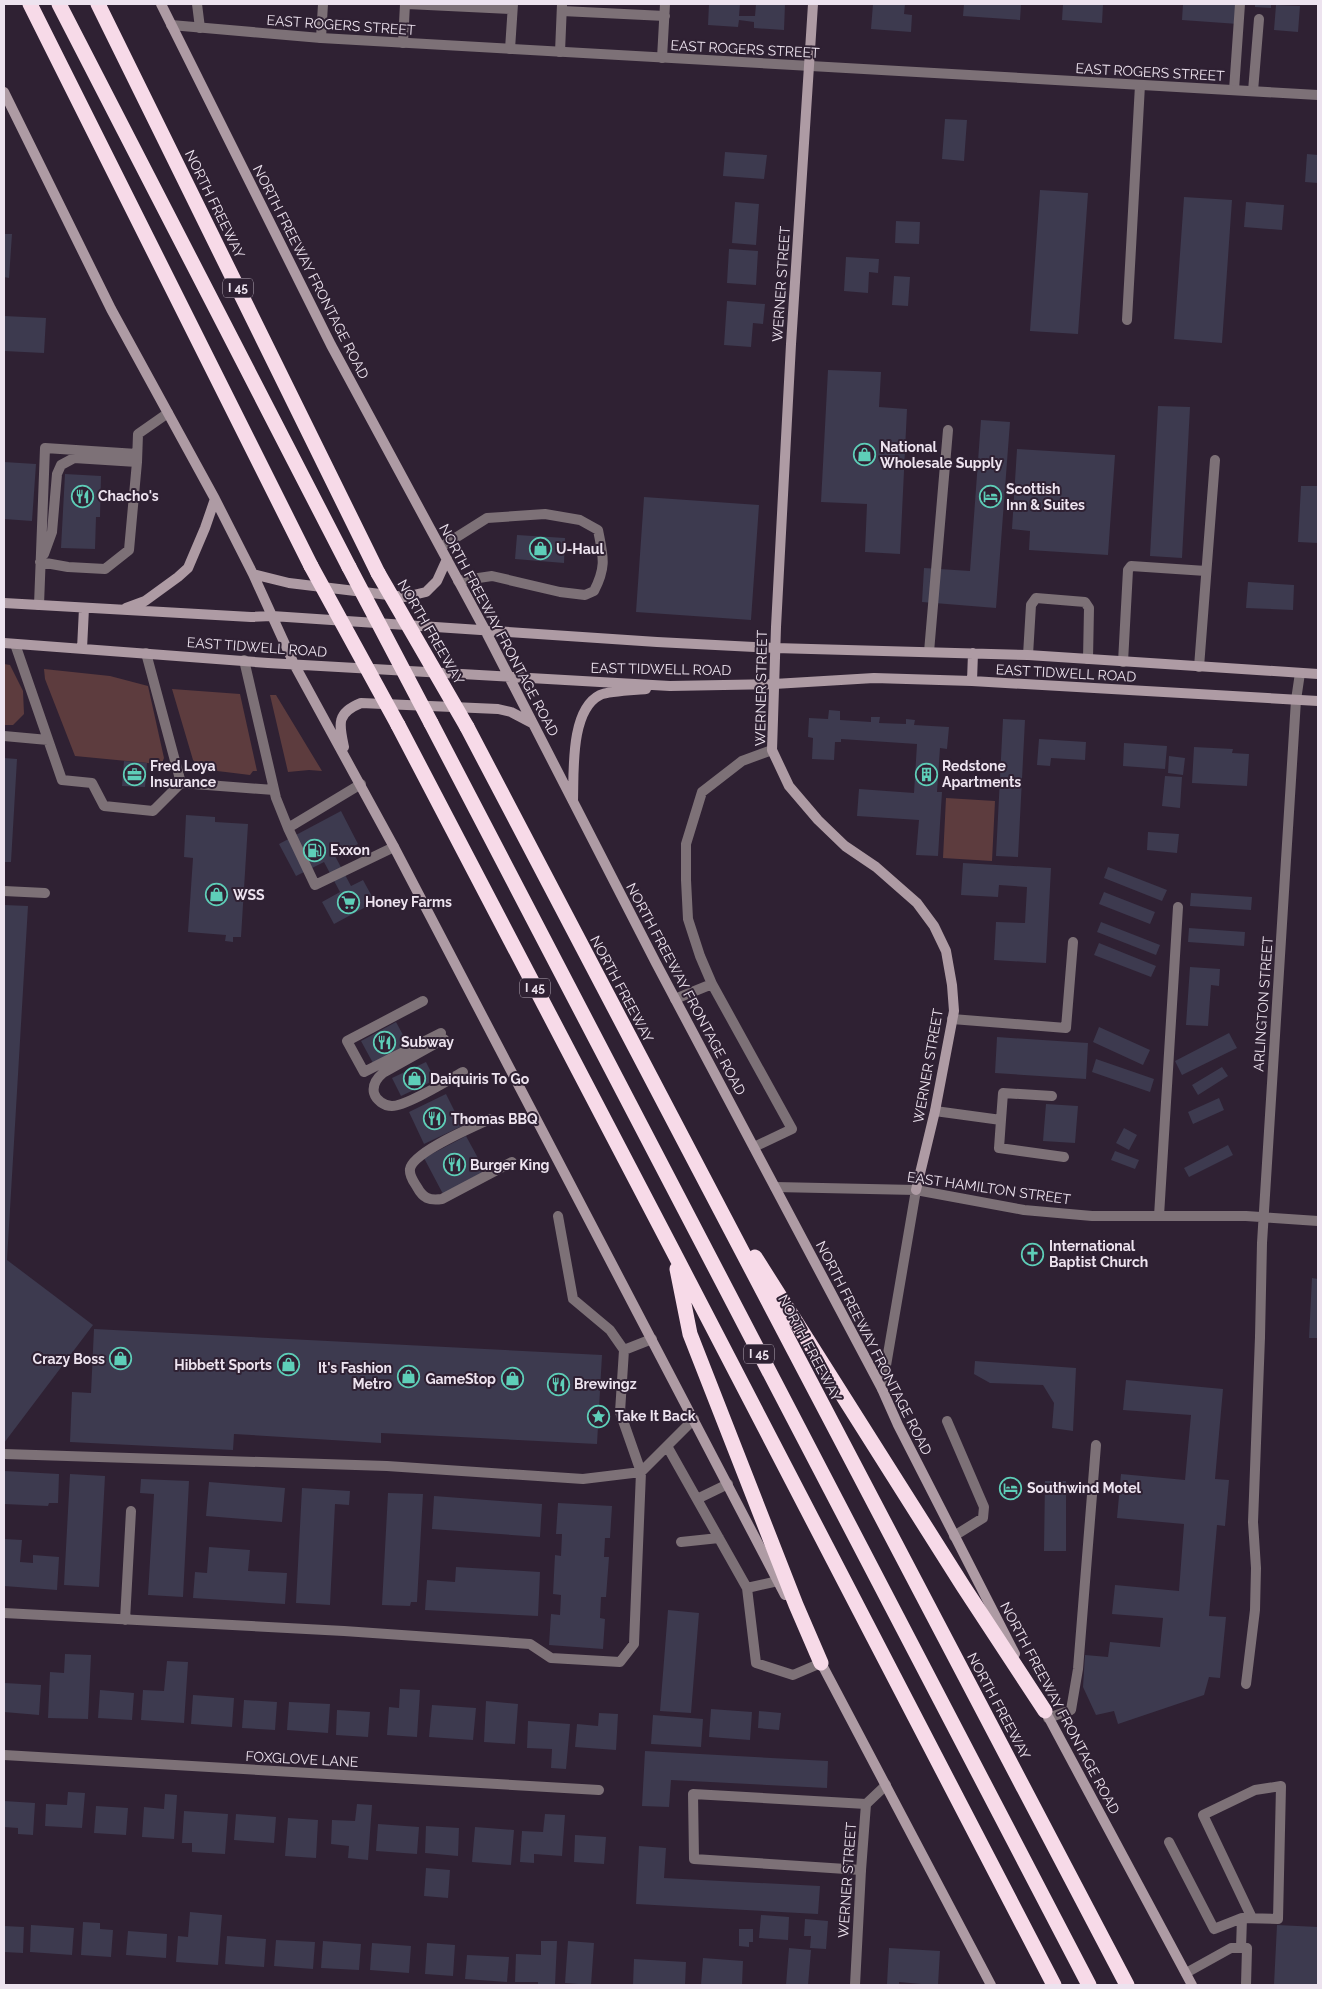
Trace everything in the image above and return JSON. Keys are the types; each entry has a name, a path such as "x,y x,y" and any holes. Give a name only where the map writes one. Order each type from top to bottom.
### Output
{"highway":[{"name":"I 45","path":"30,4 311,566 398,725 1054,1985"},
{"name":"I 45","path":"60,4 349,567 1089,1985"},
{"name":"NORTH FREEWAY","path":"98,4 378,572 467,727 1127,1985"},
{"path":"695,1162 1046,1714"},
{"path":"673,1251 690,1334 796,1605 821,1663"}],"main road":[{"name":"NORTH FREEWAY FRONTAGE ROAD","path":"161,4 331,345 486,630 508,677 675,999 882,1389 954,1536 1046,1714 1192,1985"},
{"name":"WERNER STREET","path":"813,4 791,344 775,648 772,750 789,786 818,820 845,846 876,867 917,903 934,926 946,951 952,985 952,1019 935,1111 916,1190"},
{"path":"4,92 110,309 215,499 253,574 294,664 394,847 991,1985"},
{"path":"120,610 145,601 178,578 188,568 206,528 215,499"},
{"path":"253,574 288,582 405,597 426,592 437,582 447,559"},
{"name":"EAST TIDWELL ROAD","path":"4,603 272,616 775,648 1028,655 1318,674"},
{"path":"82,649 84,608"},
{"name":"EAST TIDWELL ROAD","path":"4,643 294,664 670,686 774,684 874,678 972,681 1318,701"},
{"path":"972,681 974,653"},
{"path":"573,800 576,735 582,717 589,705 600,695 670,686"},
{"path":"346,757 340,727 342,718 349,708 360,703 498,709 511,712 532,723"}],"street":[{"path":"197,4 200,28"},
{"path":"321,38 323,4"},
{"path":"403,43 406,4 498,8 513,6 510,49"},
{"path":"662,58 665,4"},
{"path":"1234,90 1240,4"},
{"path":"560,52 562,7 587,12 665,16"},
{"path":"1253,91 1259,19"},
{"name":"EAST ROGERS STREET","path":"171,25 321,38 1318,95"},
{"path":"1127,320 1140,85"},
{"path":"40,562 68,567 105,569 129,550 138,434 168,412"},
{"path":"929,652 948,430"},
{"path":"40,605 45,448 137,458"},
{"path":"40,562 52,532 57,474 61,465 74,458 137,458"},
{"path":"1199,666 1215,460"},
{"path":"441,547 487,518 545,514 580,520 598,530 603,556 602,576 594,591 584,595 560,592 492,576 458,581"},
{"path":"1124,662 1128,570 1132,566 1206,571"},
{"path":"1028,655 1031,605 1036,598 1085,602 1089,608 1088,659"},
{"path":"15,644 62,780 92,783 104,806 153,811 181,783 274,790"},
{"path":"146,653 181,783"},
{"path":"244,660 274,790 288,828 315,885 394,847"},
{"name":"ARLINGTON STREET","path":"1246,1684 1255,1610 1256,1568 1253,1522 1264,1218 1296,700 1300,673"},
{"path":"4,736 48,740"},
{"path":"754,1147 792,1129 712,984 700,956 688,919 686,844 702,792 742,761 772,750"},
{"path":"288,828 360,784"},
{"path":"4,891 45,893"},
{"path":"1159,1216 1178,907"},
{"path":"952,1019 1066,1028 1072,942"},
{"path":"675,999 712,984"},
{"path":"423,1002 348,1041 364,1072 442,1036 375,1080 374,1093 376,1097 379,1102 390,1106 402,1104 463,1072"},
{"path":"1052,1096 1003,1093 999,1148 1064,1157"},
{"path":"935,1111 1001,1120"},
{"path":"490,1119 436,1146 415,1160 410,1170 411,1178 421,1195 431,1200 442,1199 512,1162"},
{"name":"EAST HAMILTON STREET","path":"775,1187 916,1190 972,1202 1024,1210 1092,1216 1264,1218 1318,1221"},
{"name":"WERNER STREET","path":"882,1389 916,1190"},
{"path":"4,1613 344,1631 530,1644 551,1658 620,1662 634,1644 642,1472 620,1412 624,1350 610,1330 573,1299 558,1216"},
{"path":"624,1350 652,1339"},
{"path":"4,1454 387,1466 583,1479 642,1472 694,1419"},
{"path":"947,1421 984,1508 983,1518 954,1536"},
{"path":"1046,1714 1071,1710 1078,1669 1096,1445"},
{"path":"667,1446 747,1588 756,1663 793,1675 821,1663"},
{"path":"697,1500 728,1484"},
{"path":"125,1620 131,1511"},
{"path":"681,1542 719,1538"},
{"path":"747,1588 778,1581"},
{"name":"FOXGLOVE LANE","path":"4,1755 599,1790"},
{"name":"WERNER STREET","path":"855,1985 866,1804 886,1785"},
{"path":"1169,1842 1214,1929 1247,1918 1278,1919 1281,1786 1255,1790 1203,1815 1247,1918 1241,1948"},
{"path":"861,1870 694,1859 693,1794 866,1804"},
{"path":"1186,1973 1232,1948 1247,1948 1246,1985"}],"shaded area":[{"path":"4,664 10,665 23,691 24,714 13,725 4,725"},
{"path":"44,669 110,676 148,686 164,758 162,763 75,756 45,679"},
{"path":"172,689 240,694 257,771 253,771 250,775 201,769 193,760"},
{"path":"270,695 276,695 322,771 288,772"},
{"path":"946,798 995,801 992,861 943,858"}],"building":[{"path":"709,4 740,4 739,16 755,16 756,4 785,4 784,30 754,28 754,22 739,20 738,27 708,25"},
{"path":"873,4 905,4 904,14 912,15 911,32 871,29"},
{"path":"964,4 1021,4 1020,20 963,16"},
{"path":"1063,4 1103,4 1102,23 1062,20"},
{"path":"1183,4 1240,4 1238,24 1182,20"},
{"path":"1255,4 1271,4 1271,8 1255,7"},
{"path":"1276,5 1300,6 1298,32 1274,30"},
{"path":"945,119 967,120 964,161 942,159"},
{"path":"725,152 767,155 764,179 723,176"},
{"path":"1307,154 1318,155 1318,183 1305,182"},
{"path":"1040,190 1088,193 1078,334 1030,331"},
{"path":"1184,197 1232,200 1222,343 1174,339"},
{"path":"735,202 759,204 756,245 732,243"},
{"path":"1246,202 1284,205 1282,230 1244,227"},
{"path":"896,221 920,222 919,244 895,243"},
{"path":"4,234 12,234 9,278 4,277"},
{"path":"729,249 758,251 756,285 727,283"},
{"path":"846,257 879,259 878,273 869,272 868,293 844,291"},
{"path":"894,276 910,277 908,306 892,305"},
{"path":"727,301 765,304 763,324 753,323 751,347 724,345"},
{"path":"4,316 46,318 44,353 4,351"},
{"name":"National Wholesale Supply","path":"828,370 881,372 879,407 907,409 900,554 865,552 867,504 821,502"},
{"path":"1158,406 1190,407 1182,558 1150,556"},
{"name":"Scottish Inn & Suites","path":"981,420 1010,422 996,608 922,602 924,568 970,571"},
{"path":"1017,449 1115,455 1108,555 1029,550 1030,531 1012,529"},
{"path":"4,462 36,464 32,521 4,519"},
{"name":"Chacho's","path":"65,474 101,476 100,517 96,517 95,549 61,548"},
{"path":"1301,486 1318,486 1318,543 1298,542"},
{"path":"644,497 759,505 751,620 636,612"},
{"name":"U-Haul","path":"517,535 565,538 564,563 515,559"},
{"path":"1248,582 1294,585 1293,610 1246,608"},
{"name":"Redstone Apartments","path":"829,710 840,711 840,720 871,722 871,717 880,717 879,723 906,724 906,719 915,720 914,725 949,727 947,749 940,748 937,792 942,792 938,856 916,855 919,820 857,816 859,789 914,793 917,744 841,739 841,742 835,742 834,760 812,759 813,738 808,737 809,718 828,719"},
{"path":"1003,719 1025,720 1018,857 996,856"},
{"path":"1039,739 1086,742 1085,760 1051,758 1050,766 1037,765"},
{"path":"1124,743 1167,746 1165,769 1123,766"},
{"path":"1194,747 1233,749 1232,753 1249,754 1247,786 1192,783"},
{"path":"1169,756 1185,758 1183,775 1168,773"},
{"path":"4,758 17,759 11,862 4,862"},
{"name":"Fred Loya Insurance","path":"124,761 147,763 145,787 122,786"},
{"path":"1165,776 1182,777 1180,808 1162,806"},
{"name":"Exxon","path":"341,811 358,844 335,856 351,886 363,880 375,902 334,924 322,902 340,892 324,862 296,876 279,844"},
{"name":"WSS","path":"186,815 215,817 215,822 248,824 241,937 233,937 233,942 225,941 226,935 188,932 193,858 184,857"},
{"path":"1148,832 1179,834 1177,853 1147,850"},
{"path":"963,863 1051,868 1046,963 994,960 996,922 1025,923 1027,887 999,885 998,897 961,895"},
{"path":"1108,867 1167,890 1162,901 1104,878"},
{"path":"1104,892 1155,912 1150,924 1099,904"},
{"path":"1191,893 1252,897 1251,910 1190,906"},
{"path":"4,905 28,906 7,1260 93,1325 4,1443"},
{"path":"1101,922 1160,945 1156,955 1097,932"},
{"path":"1189,928 1245,932 1244,946 1188,942"},
{"path":"1099,943 1156,966 1151,977 1094,955"},
{"path":"1190,967 1220,969 1219,986 1211,985 1208,1026 1186,1025"},
{"name":"Subway","path":"396,1022 408,1044 373,1063 361,1041"},
{"path":"1099,1027 1150,1050 1143,1065 1093,1042"},
{"path":"1229,1033 1237,1048 1182,1075 1175,1061"},
{"path":"997,1037 1088,1043 1086,1079 995,1073"},
{"path":"1096,1059 1154,1079 1150,1092 1092,1072"},
{"name":"Daiquiris To Go","path":"426,1062 435,1080 401,1096 392,1078"},
{"path":"1222,1067 1228,1076 1198,1095 1192,1085"},
{"name":"Thomas BBQ","path":"446,1094 462,1126 424,1144 409,1112"},
{"path":"1219,1098 1224,1110 1193,1124 1188,1112"},
{"path":"1046,1104 1078,1106 1075,1143 1043,1141"},
{"path":"1124,1128 1137,1135 1129,1150 1116,1143"},
{"name":"Burger King","path":"466,1136 485,1171 443,1194 424,1158"},
{"path":"1228,1145 1233,1155 1189,1177 1184,1168"},
{"path":"1115,1151 1139,1160 1135,1169 1111,1160"},
{"path":"1312,1278 1318,1279 1318,1338 1309,1338"},
{"path":"94,1329 602,1355 597,1444 381,1433 381,1443 234,1434 233,1450 70,1442 72,1392 91,1393"},
{"path":"975,1361 1076,1368 1073,1431 1052,1428 1054,1403 1043,1385 990,1383 974,1374"},
{"path":"1126,1380 1223,1389 1215,1479 1229,1480 1225,1526 1217,1525 1209,1616 1226,1617 1220,1678 1209,1677 1204,1695 1118,1724 1114,1711 1096,1715 1083,1687 1085,1655 1108,1657 1110,1642 1160,1647 1163,1618 1112,1614 1115,1585 1179,1591 1184,1524 1117,1518 1121,1474 1185,1480 1191,1415 1123,1410"},
{"path":"4,1471 59,1474 58,1503 49,1503 48,1506 4,1504"},
{"path":"70,1474 105,1476 99,1587 64,1585"},
{"path":"141,1479 189,1481 183,1597 148,1595 154,1494 140,1493"},
{"path":"1045,1481 1066,1481 1066,1551 1044,1551"},
{"path":"209,1482 285,1488 282,1522 206,1516"},
{"path":"302,1488 350,1491 349,1505 335,1504 330,1605 296,1603"},
{"path":"388,1493 423,1494 417,1602 411,1602 410,1606 382,1605"},
{"path":"434,1496 542,1504 540,1537 432,1529"},
{"path":"558,1503 612,1506 610,1538 605,1538 604,1557 609,1557 606,1597 601,1597 600,1618 605,1619 603,1649 549,1645 551,1614 560,1615 561,1595 553,1594 555,1555 561,1556 562,1534 556,1534"},
{"path":"4,1539 22,1540 20,1562 33,1563 33,1555 59,1557 57,1590 4,1586"},
{"path":"209,1547 250,1550 248,1571 287,1573 285,1604 193,1598 195,1572 207,1573"},
{"path":"456,1567 540,1572 538,1616 425,1610 427,1580 455,1582"},
{"path":"668,1610 699,1613 691,1713 660,1711"},
{"path":"65,1654 91,1655 88,1719 48,1718 50,1672 64,1673"},
{"path":"167,1661 188,1662 184,1723 141,1720 143,1690 164,1691"},
{"path":"4,1683 41,1685 39,1715 4,1712"},
{"path":"400,1689 420,1690 417,1737 387,1735 389,1707 399,1708"},
{"path":"100,1690 134,1693 132,1720 98,1718"},
{"path":"193,1695 234,1698 232,1727 191,1724"},
{"path":"244,1700 277,1702 275,1730 242,1728"},
{"path":"486,1701 518,1704 515,1744 484,1742"},
{"path":"289,1702 330,1704 328,1733 287,1730"},
{"path":"432,1705 476,1708 473,1740 429,1737"},
{"path":"711,1709 752,1712 750,1740 709,1737"},
{"path":"337,1710 370,1712 368,1737 336,1735"},
{"path":"759,1711 781,1713 779,1730 758,1728"},
{"path":"599,1713 618,1714 616,1750 575,1747 577,1724 598,1726"},
{"path":"653,1715 703,1719 701,1747 651,1744"},
{"path":"528,1721 570,1724 566,1769 551,1768 552,1749 527,1748"},
{"path":"645,1751 828,1761 827,1788 671,1780 669,1807 642,1806"},
{"path":"68,1792 85,1793 82,1828 45,1826 46,1804 67,1805"},
{"path":"165,1794 177,1795 174,1839 142,1837 144,1807 164,1809"},
{"path":"4,1801 35,1803 33,1835 18,1834 18,1828 4,1827"},
{"path":"357,1804 372,1805 368,1860 348,1858 349,1846 331,1844 332,1820 355,1821"},
{"path":"96,1806 128,1808 126,1835 94,1833"},
{"path":"184,1811 228,1814 225,1854 192,1852 192,1843 182,1843"},
{"path":"236,1814 276,1817 274,1843 234,1840"},
{"path":"545,1814 565,1815 562,1856 534,1854 534,1863 520,1862 522,1831 543,1832"},
{"path":"288,1818 318,1820 316,1858 285,1856"},
{"path":"378,1824 419,1827 417,1854 376,1851"},
{"path":"426,1826 459,1828 458,1856 425,1853"},
{"path":"475,1827 514,1830 511,1865 472,1862"},
{"path":"575,1835 606,1837 604,1864 574,1862"},
{"path":"639,1846 666,1848 664,1878 820,1886 818,1914 636,1904"},
{"path":"426,1868 450,1870 448,1898 424,1896"},
{"path":"190,1912 222,1915 218,1965 176,1962 178,1936 188,1937"},
{"path":"761,1915 789,1917 788,1940 759,1938"},
{"path":"805,1919 828,1921 826,1949 810,1948 811,1936 804,1936"},
{"path":"83,1922 100,1923 100,1929 113,1930 111,1957 81,1955"},
{"path":"31,1925 74,1928 72,1955 30,1952"},
{"path":"1277,1925 1318,1927 1318,1985 1274,1985"},
{"path":"4,1926 24,1927 23,1953 4,1952"},
{"path":"739,1929 753,1929 753,1942 749,1942 749,1947 739,1946"},
{"path":"128,1931 167,1934 166,1958 126,1955"},
{"path":"227,1936 266,1939 264,1967 225,1964"},
{"path":"276,1940 315,1942 313,1969 274,1966"},
{"path":"323,1941 361,1944 359,1970 321,1968"},
{"path":"541,1941 557,1941 555,1985 538,1985 538,1982 515,1982 516,1954 541,1955"},
{"path":"568,1941 594,1943 591,1985 565,1983"},
{"path":"372,1943 411,1946 409,1973 370,1970"},
{"path":"427,1943 455,1945 453,1976 425,1974"},
{"path":"789,1948 811,1950 808,1985 786,1985"},
{"path":"889,1948 940,1951 938,1985 899,1982 899,1984 887,1984"},
{"path":"467,1955 509,1957 507,1982 465,1979"},
{"path":"703,1958 743,1961 742,1985 701,1985"},
{"path":"634,1959 686,1962 685,1985 633,1985"}],"place":[{"name":"National Wholesale Supply","path":"864,455"},
{"name":"Chacho's","path":"82,496"},
{"name":"Scottish Inn & Suites","path":"990,497"},
{"name":"U-Haul","path":"540,549"},
{"name":"Fred Loya Insurance","path":"134,774"},
{"name":"Redstone Apartments","path":"926,774"},
{"name":"Exxon","path":"314,850"},
{"name":"WSS","path":"217,895"},
{"name":"Honey Farms","path":"349,902"},
{"name":"Subway","path":"385,1042"},
{"name":"Daiquiris To Go","path":"414,1079"},
{"name":"Thomas BBQ","path":"435,1119"},
{"name":"Burger King","path":"454,1165"},
{"name":"International Baptist Church","path":"1033,1254"},
{"name":"Crazy Boss","path":"121,1359"},
{"name":"Hibbett Sports","path":"288,1365"},
{"name":"It's Fashion Metro","path":"408,1376"},
{"name":"GameStop","path":"512,1379"},
{"name":"Brewingz","path":"558,1384"},
{"name":"Take It Back","path":"599,1416"},
{"name":"Southwind Motel","path":"1011,1488"}]}
